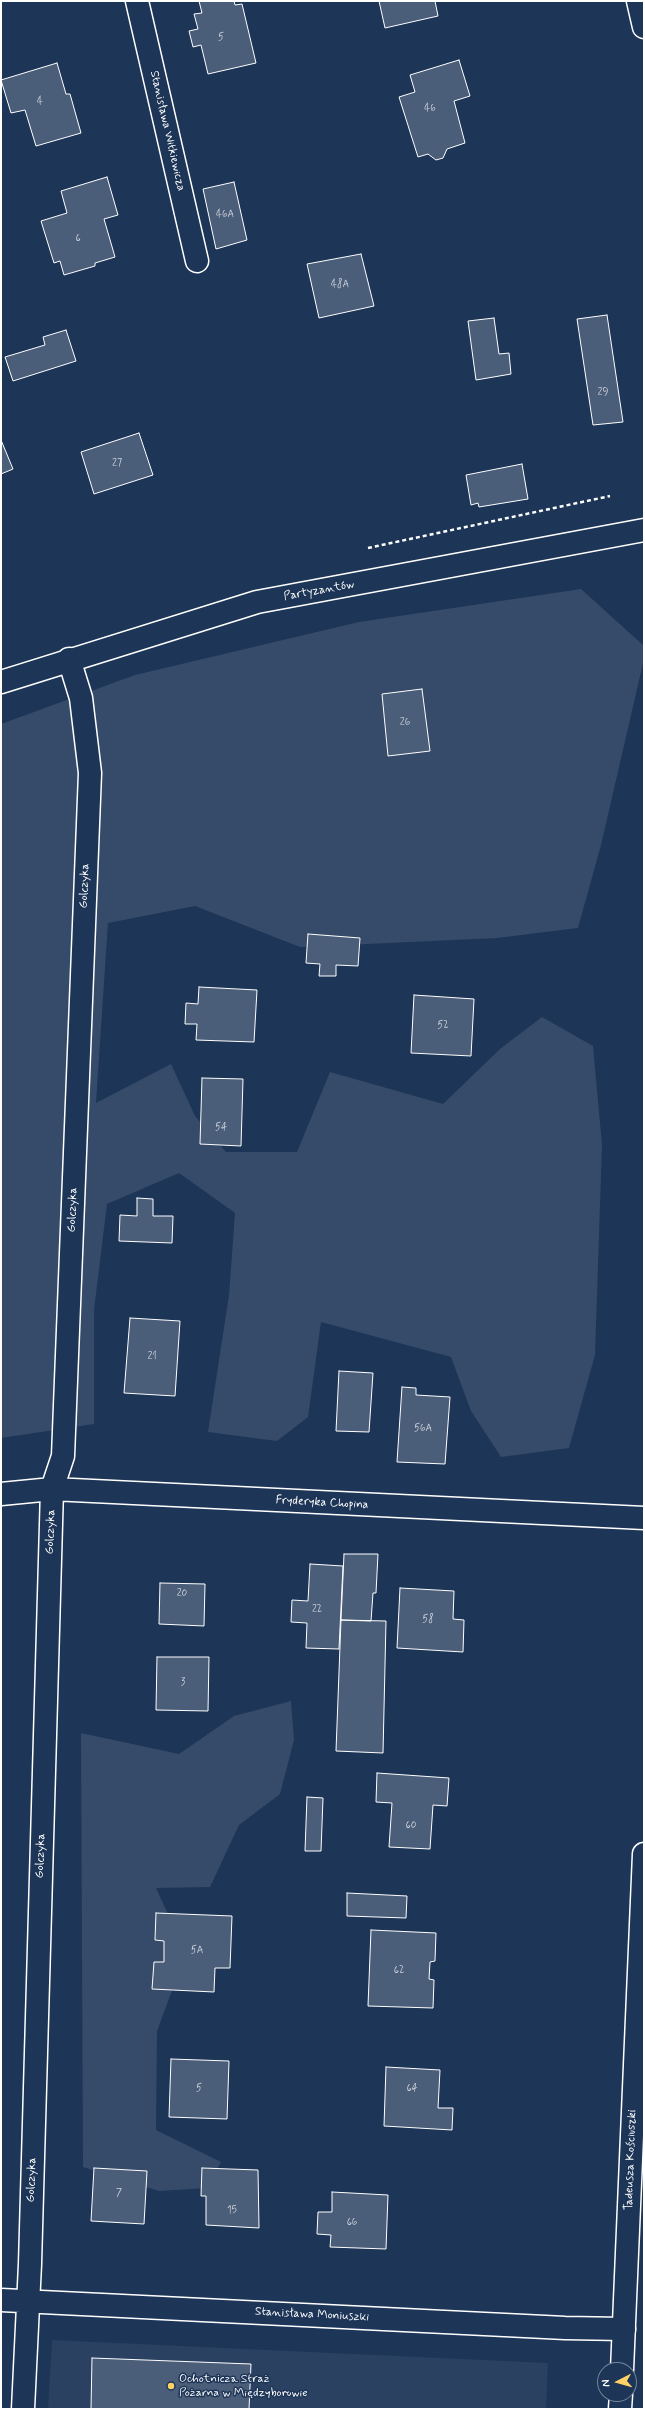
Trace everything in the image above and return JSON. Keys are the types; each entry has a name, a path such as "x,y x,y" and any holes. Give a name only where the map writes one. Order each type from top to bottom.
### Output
{"street":[{"name":"Stanisława Witkiewicza","path":"137,1 197,261"},
{"path":"638,1 644,27"},
{"name":"Partyzantów","path":"1,682 69,659 257,602 644,530"},
{"name":"Golczyka","path":"23,2409 28,2301 52,1489 63,1456 90,773 81,698 69,659"},
{"name":"Fryderyka Chopina","path":"1,1494 52,1489 644,1518"},
{"name":"Tadeusza Kościuszki","path":"622,2362 644,1854"},
{"name":"Stanisława Moniuszki","path":"1,2300 565,2328 624,2329"}],"shaded area":[{"path":"581,589 644,646 644,659 601,845 578,928 497,938 300,947 195,906 108,923 96,1103 171,1064 195,1116 226,1152 297,1152 330,1072 443,1104 500,1049 542,1017 593,1046 602,1145 595,1355 569,1448 501,1457 471,1411 451,1357 321,1322 308,1417 277,1441 208,1432 229,1295 235,1213 179,1173 107,1204 94,1310 94,1424 1,1438 1,724 135,675 359,622"},
{"path":"291,1701 294,1740 280,1794 239,1825 210,1887 156,1888 186,1953 157,2031 156,2130 221,2162 207,2188 159,2191 83,2167 81,1733 179,1754 234,1716"},
{"path":"52,2340 548,2363 546,2409 48,2409"}],"building":[{"path":"199,1 234,1 235,5 242,4 256,63 208,74 201,45 193,47 189,31 198,29 194,14 202,13"},
{"path":"379,1 435,1 438,16 385,28"},
{"path":"459,60 470,96 454,101 465,143 447,149 443,158 436,160 428,154 418,157 399,97 415,92 410,75"},
{"path":"57,63 66,94 70,94 81,133 36,146 25,110 11,113 1,80"},
{"path":"107,177 118,215 104,219 115,257 95,263 95,266 64,275 60,261 54,263 41,221 67,213 61,191"},
{"path":"234,182 247,240 216,249 203,189"},
{"path":"361,254 374,306 319,318 307,264"},
{"path":"607,315 623,422 593,425 577,319"},
{"path":"494,318 499,354 509,353 511,374 476,380 468,321"},
{"path":"66,330 76,361 13,381 5,357 45,345 43,337"},
{"path":"139,433 153,475 94,494 81,452"},
{"path":"1,440 13,469 1,474"},
{"path":"522,464 528,499 479,507 478,503 471,505 466,475"},
{"path":"422,689 430,751 388,756 382,694"},
{"path":"308,934 360,938 358,966 336,965 336,976 319,976 320,964 306,963"},
{"path":"199,987 257,990 254,1042 196,1040 197,1024 185,1024 186,1003 198,1004"},
{"path":"414,995 474,999 471,1056 411,1053"},
{"path":"202,1078 243,1079 241,1146 200,1144"},
{"path":"137,1198 153,1199 153,1216 173,1216 172,1243 119,1241 120,1215 137,1216"},
{"path":"130,1318 180,1321 175,1396 124,1393"},
{"path":"339,1371 373,1373 369,1432 336,1431"},
{"path":"402,1387 416,1388 416,1395 450,1397 445,1464 397,1462"},
{"path":"344,1554 378,1554 376,1593 373,1593 371,1621 341,1620"},
{"path":"310,1564 343,1566 339,1649 306,1648 307,1623 291,1622 292,1600 308,1601"},
{"path":"160,1583 205,1584 204,1626 159,1624"},
{"path":"400,1588 454,1591 453,1619 464,1620 463,1652 397,1648"},
{"path":"341,1620 386,1621 383,1753 336,1751"},
{"path":"157,1657 209,1657 208,1711 156,1710"},
{"path":"377,1773 449,1778 447,1806 433,1805 430,1849 389,1847 392,1803 376,1802"},
{"path":"307,1797 323,1798 321,1851 305,1851"},
{"path":"347,1893 407,1896 406,1918 347,1916"},
{"path":"156,1913 232,1916 230,1968 215,1968 214,1992 152,1989 154,1962 164,1962 164,1941 155,1940"},
{"path":"371,1930 436,1933 435,1961 430,1962 429,1979 434,1980 433,2008 368,2006"},
{"path":"171,2059 229,2061 227,2119 169,2117"},
{"path":"386,2067 440,2070 438,2108 453,2108 452,2130 384,2126"},
{"path":"94,2168 147,2171 144,2224 91,2221"},
{"path":"202,2168 258,2170 259,2228 206,2225 206,2196 201,2196"},
{"path":"332,2192 388,2195 386,2249 330,2247 331,2235 317,2234 318,2212 332,2212"},
{"name":"Ochotnicza Straż Pożarna w Międzyborowie","path":"92,2358 251,2364 249,2409 91,2409"}],"place":[{"name":"Ochotnicza Straż Pożarna w Międzyborowie","path":"171,2386"}]}
